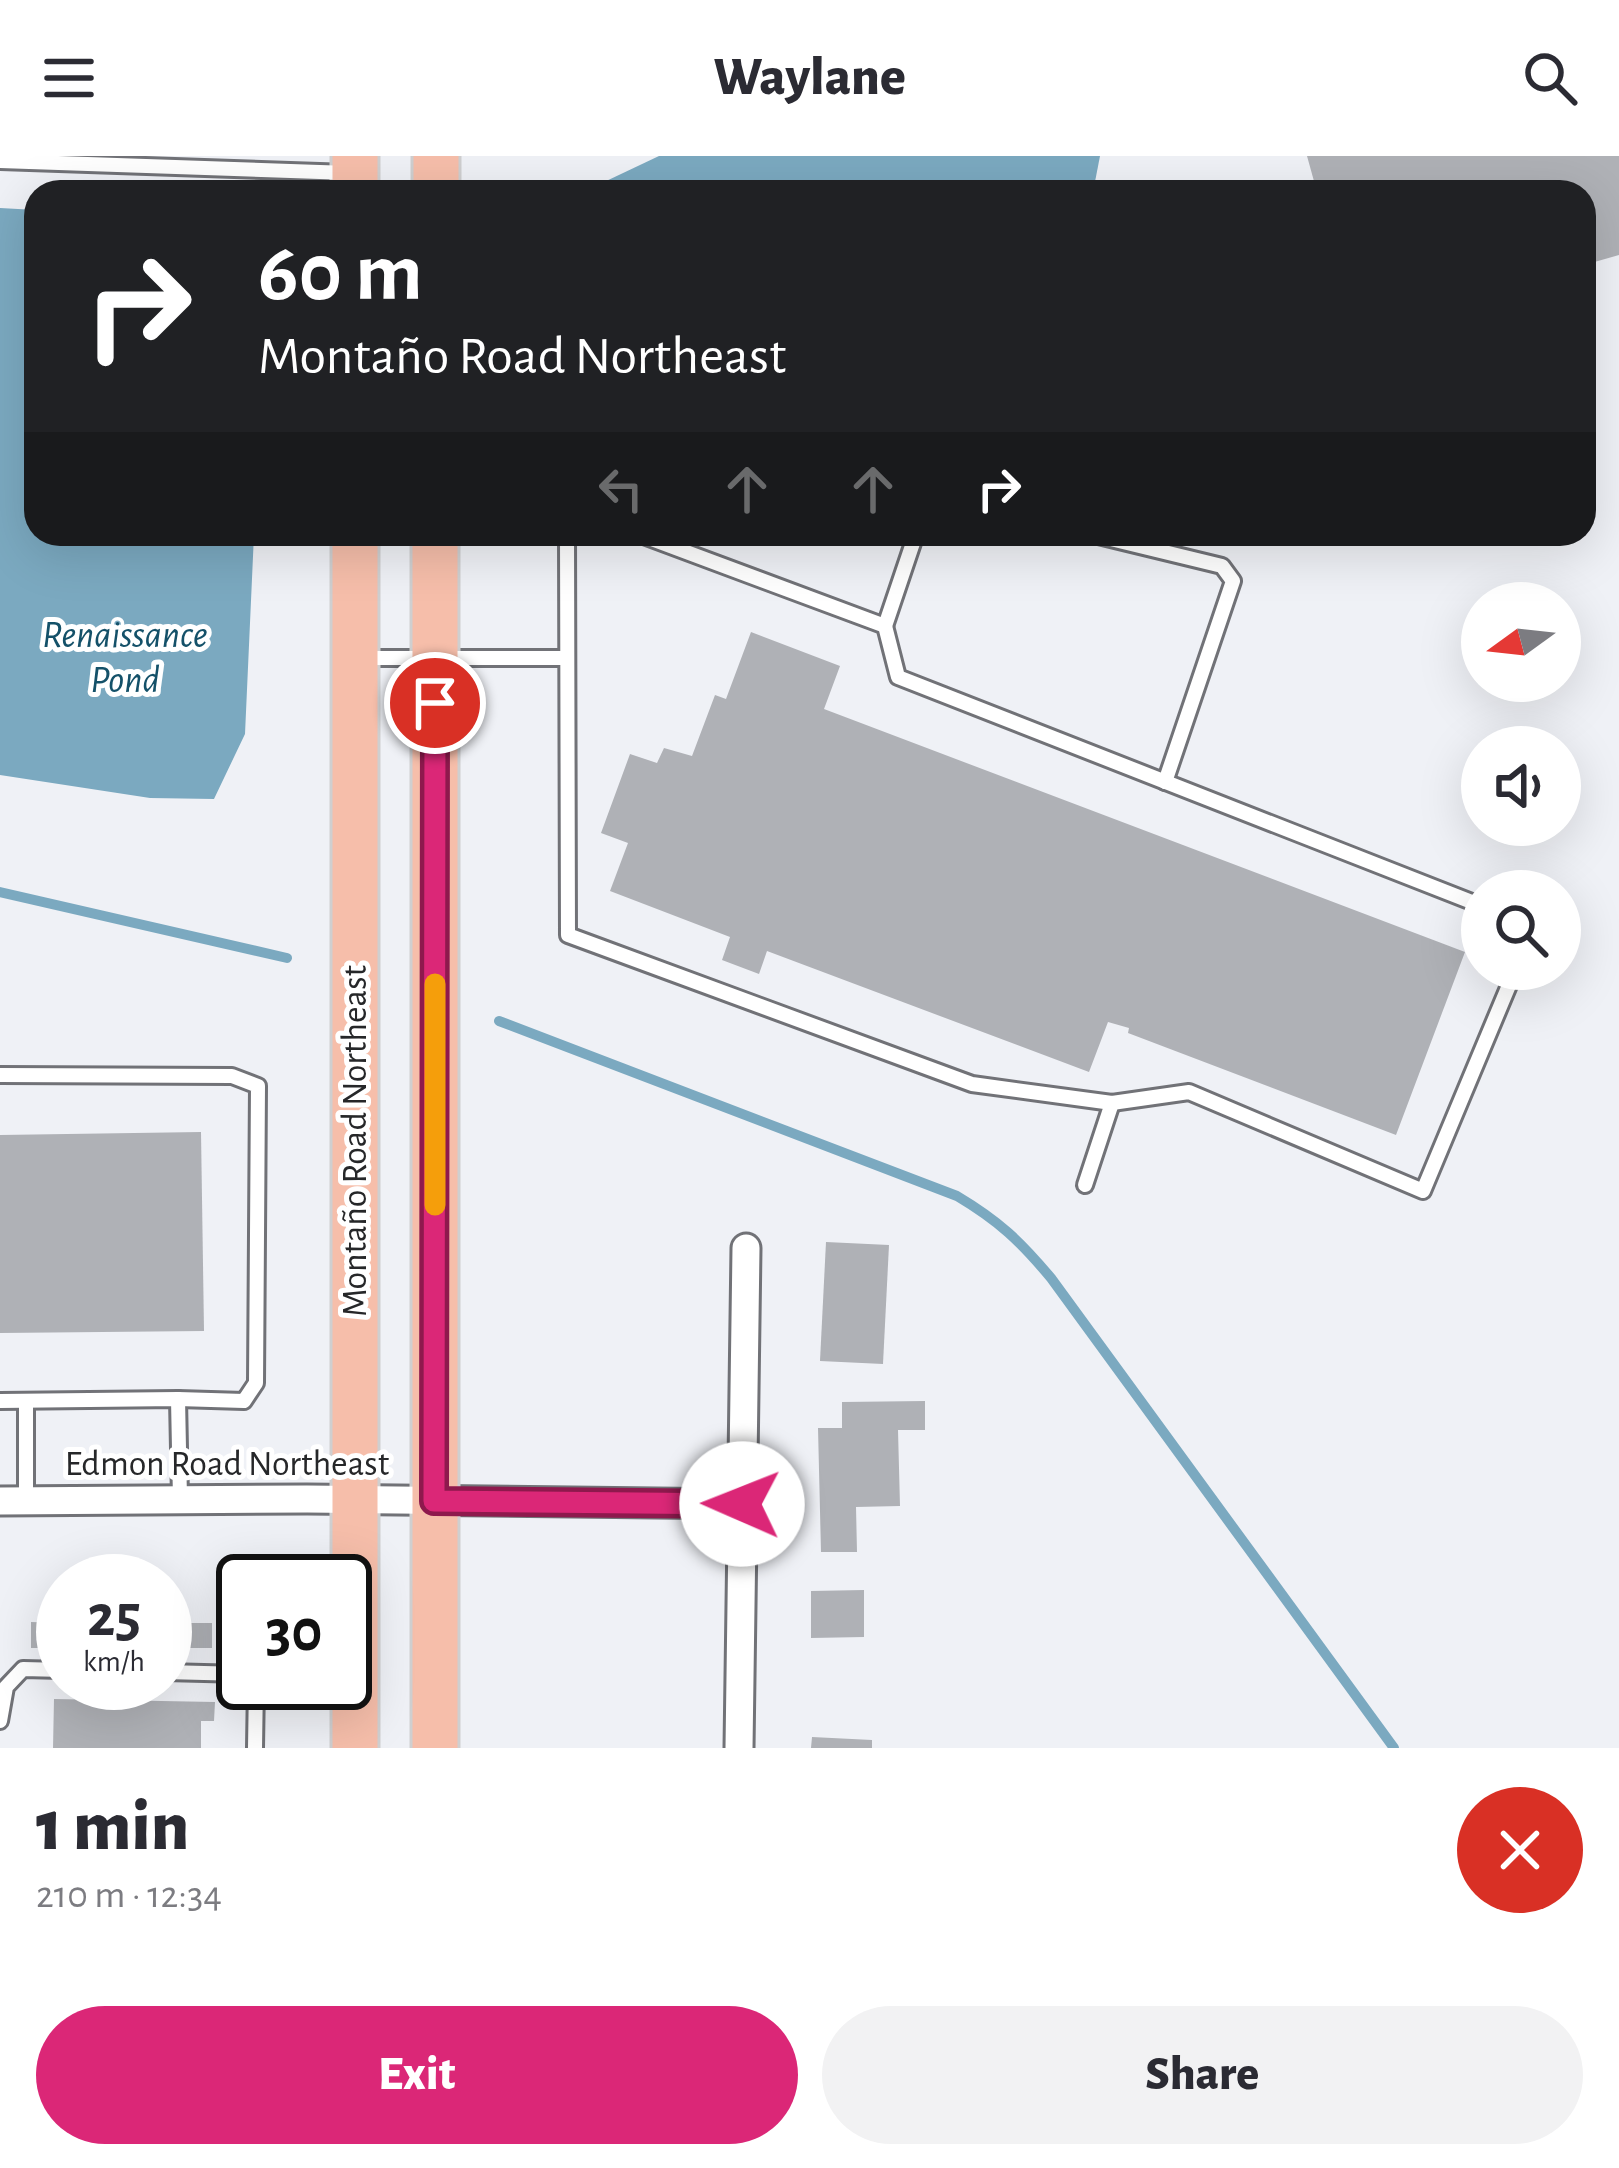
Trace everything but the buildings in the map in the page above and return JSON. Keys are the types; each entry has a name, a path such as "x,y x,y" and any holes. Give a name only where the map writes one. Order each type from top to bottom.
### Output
{"main road":[{"name":"Montaño Road Northeast","path":"353,1554 355,546"},
{"path":"435,546 435,1748"},
{"name":"Montaño Road Northeast","path":"353,1710 355,1748"}],"street":[{"path":"739,1748 746,1248"},
{"name":"Edmon Road Northeast","path":"13,1500 742,1504"}],"lane":[{"path":"0,161 355,174"},
{"path":"567,546 568,935 972,1084 1112,1102 1189,1092 1424,1191 1507,990"},
{"path":"670,546 885,626"},
{"path":"912,546 885,626 898,677 1461,899"},
{"path":"1140,546 1222,566 1233,581 1165,782"},
{"path":"355,658 567,658"},
{"path":"0,1076 232,1076 258,1087 256,1382 244,1401 0,1401"},
{"path":"1085,1185 1112,1102"},
{"path":"178,1400 181,1499"},
{"path":"13,1500 26,1401"},
{"path":"0,1721 6,1687 23,1670 36,1670"},
{"path":"255,1748 256,1710"}],"water":[{"path":"659,156 1100,156 1095,180 608,180"},
{"name":"Renaissance Pond","path":"0,208 24,209 24,546 253,546 245,734 214,799 150,798 0,775"}],"waterway":[{"path":"0,892 287,958"},
{"path":"499,1021 957,1196 997,1223 1051,1278 1394,1748"}],"slow traffic":[{"path":"435,984 435,1205"}],"route":[{"path":"435,703 434,1501 742,1504"}]}
